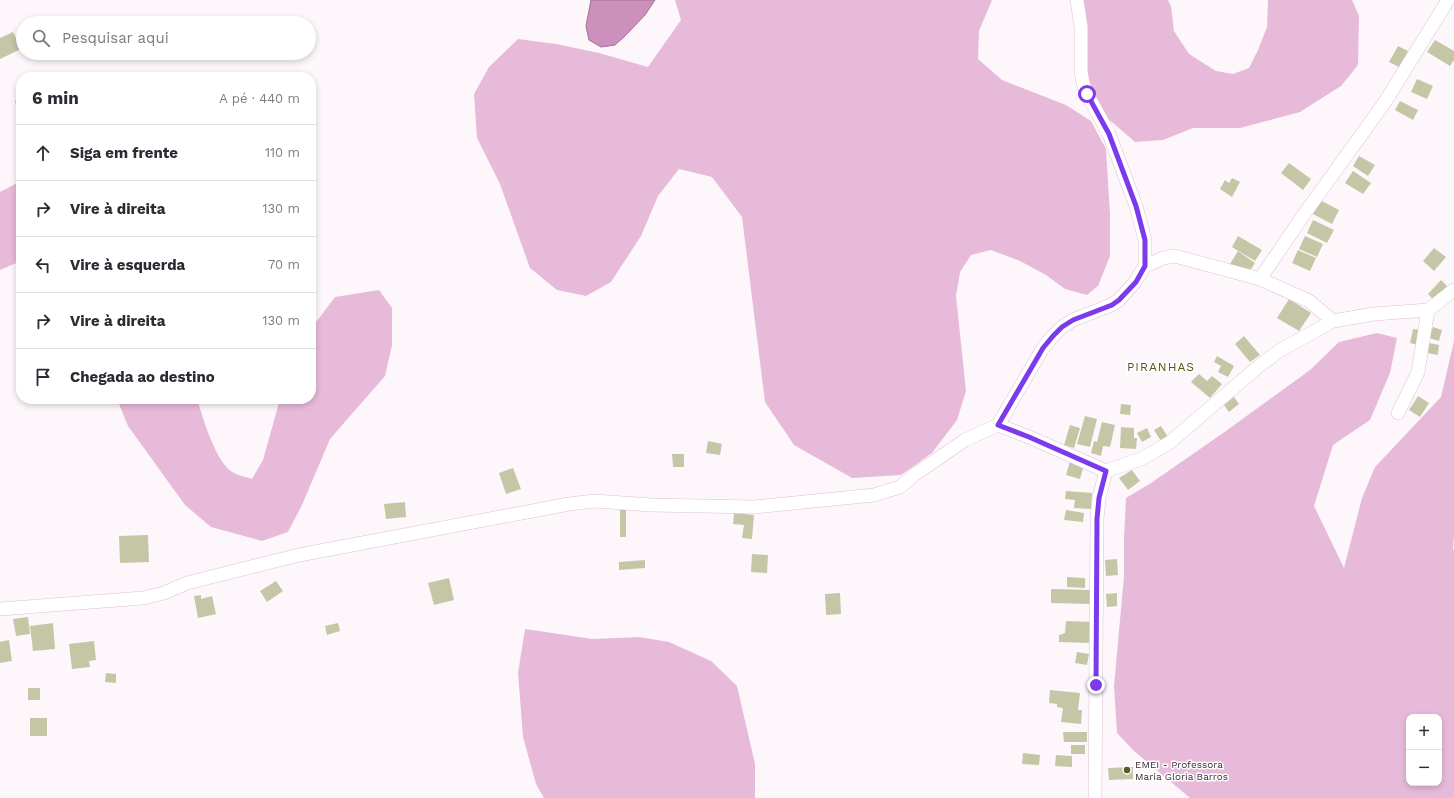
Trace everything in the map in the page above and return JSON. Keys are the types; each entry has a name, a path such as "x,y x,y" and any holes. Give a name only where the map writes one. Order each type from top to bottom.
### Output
{"street":[{"path":"0,609 143,598 164,593 187,583 299,555 569,504 596,501 651,506 754,507 874,496 900,487 914,475 965,440 998,425 1043,348 1053,336 1062,327 1073,320 1112,305 1119,300 1136,282 1145,266 1145,240 1136,206 1109,134 1087,94 1081,72 1081,27 1076,0"},
{"path":"1260,279 1300,220 1385,102 1448,0"},
{"path":"1145,266 1163,258 1175,256 1260,279 1309,301 1333,321"},
{"path":"998,425 1106,471 1142,459 1169,443 1259,366 1279,351 1333,321 1374,314 1428,310 1454,290"},
{"path":"1398,413 1418,372 1428,310"},
{"path":"1095,798 1097,519 1099,498 1106,471"}],"shaded area":[{"path":"591,0 655,0 645,15 615,45 601,47 589,40 586,26"},
{"path":"675,0 992,0 979,31 978,59 1002,80 1066,105 1091,121 1106,149 1110,215 1110,256 1098,286 1087,295 1065,289 1046,275 1020,261 991,250 971,255 960,272 956,296 966,391 957,420 932,453 901,475 852,478 794,445 765,402 742,217 712,177 679,169 658,196 641,236 611,282 586,296 557,290 530,268 500,184 477,138 474,94 489,67 518,39 556,44 599,53 648,67 681,20"},
{"path":"1081,0 1168,0 1171,6 1174,31 1189,54 1216,71 1233,74 1249,68 1258,50 1267,27 1268,0 1352,0 1359,16 1358,65 1341,86 1300,112 1240,128 1193,128 1163,140 1135,142 1099,111 1086,76"},
{"path":"16,184 16,263 0,270 0,192"},
{"path":"379,290 392,308 392,345 385,376 330,439 302,505 288,532 262,541 211,527 185,505 128,426 119,404 199,404 211,440 221,460 227,468 234,473 252,479 263,460 279,404 316,404 316,322 335,297"},
{"path":"1377,333 1397,338 1390,373 1370,420 1333,445 1314,506 1344,568 1362,498 1375,467 1441,397 1454,341 1454,798 1190,798 1134,751 1117,733 1114,686 1124,576 1126,498 1151,483 1226,431 1310,370 1339,342"},
{"path":"525,629 593,639 639,637 669,642 711,661 737,686 755,764 755,798 544,798 536,784 523,737 518,673"}],"building":[{"path":"13,32 16,38 16,51 0,59 0,38"},
{"path":"1435,40 1454,51 1454,60 1450,66 1427,52"},
{"path":"1398,46 1408,51 1399,67 1389,62"},
{"path":"1417,79 1433,86 1427,99 1411,92"},
{"path":"1400,101 1418,110 1413,120 1395,110"},
{"path":"1359,156 1375,165 1368,176 1353,166"},
{"path":"1289,163 1311,179 1303,190 1281,173"},
{"path":"1353,171 1371,183 1363,194 1345,183"},
{"path":"1232,178 1240,182 1232,197 1220,189 1225,180 1229,183"},
{"path":"1320,200 1339,210 1332,224 1313,214"},
{"path":"1313,220 1334,230 1327,243 1307,233"},
{"path":"1238,236 1262,250 1255,261 1232,247"},
{"path":"1305,236 1323,244 1317,257 1299,249"},
{"path":"1434,248 1446,257 1434,271 1423,261"},
{"path":"1298,250 1316,258 1310,271 1292,263"},
{"path":"1238,251 1255,263 1247,275 1230,264"},
{"path":"1441,280 1447,286 1434,300 1428,294"},
{"path":"1289,299 1311,313 1299,331 1277,318"},
{"path":"1433,327 1442,330 1439,341 1429,338"},
{"path":"1413,329 1421,330 1418,345 1410,343"},
{"path":"1244,336 1260,355 1250,362 1235,344"},
{"path":"1429,343 1439,345 1438,355 1427,353"},
{"path":"1217,356 1234,366 1228,377 1218,372 1221,366 1214,362"},
{"path":"1199,374 1207,381 1212,376 1222,384 1210,398 1191,382"},
{"path":"1418,396 1429,403 1420,417 1409,410"},
{"path":"1234,397 1239,404 1229,412 1224,405"},
{"path":"1121,404 1131,405 1130,415 1120,414"},
{"path":"1085,416 1097,419 1090,447 1077,444"},
{"path":"1102,422 1115,425 1110,447 1103,446 1101,456 1091,453 1094,441 1097,442"},
{"path":"1070,425 1080,428 1074,448 1064,445"},
{"path":"1161,426 1168,437 1161,441 1154,430"},
{"path":"1121,427 1134,428 1134,438 1137,438 1136,449 1120,448"},
{"path":"1147,428 1151,437 1142,442 1137,433"},
{"path":"708,441 722,444 720,455 706,453"},
{"path":"672,454 684,454 684,467 673,467"},
{"path":"1070,461 1084,465 1080,479 1066,475"},
{"path":"513,468 521,489 506,494 499,473"},
{"path":"1132,470 1140,481 1128,490 1119,478"},
{"path":"1066,491 1092,493 1091,509 1074,508 1075,500 1065,499"},
{"path":"405,502 406,517 386,519 384,504"},
{"path":"620,510 626,510 626,537 620,537"},
{"path":"1066,510 1084,513 1083,522 1064,520"},
{"path":"734,513 754,515 752,539 742,538 744,525 733,524"},
{"path":"148,535 149,562 120,563 119,536"},
{"path":"752,554 768,555 767,573 751,572"},
{"path":"1117,559 1118,575 1106,576 1105,560"},
{"path":"645,560 645,568 619,570 619,562"},
{"path":"1067,577 1085,578 1085,588 1067,587"},
{"path":"449,578 454,600 434,605 428,583"},
{"path":"276,581 283,591 267,602 260,591"},
{"path":"1051,589 1091,590 1091,604 1051,603"},
{"path":"840,593 841,614 826,615 825,594"},
{"path":"1117,593 1117,606 1107,607 1106,594"},
{"path":"201,595 201,599 212,596 216,614 198,618 194,596"},
{"path":"28,617 30,634 16,636 13,619"},
{"path":"1066,621 1092,622 1091,643 1059,642 1059,635 1065,633"},
{"path":"53,623 55,649 33,651 30,626"},
{"path":"338,623 340,631 327,635 325,626"},
{"path":"9,640 12,661 0,663 0,642"},
{"path":"94,641 96,660 89,661 90,667 72,669 69,644"},
{"path":"1077,652 1089,654 1087,665 1075,663"},
{"path":"106,673 116,674 116,683 105,682"},
{"path":"28,688 40,688 40,700 28,700"},
{"path":"1050,690 1080,693 1078,710 1082,710 1081,724 1061,722 1063,708 1057,707 1057,704 1049,703"},
{"path":"30,718 47,718 47,736 30,736"},
{"path":"1063,732 1087,732 1087,742 1064,742"},
{"path":"1071,745 1085,745 1085,754 1071,754"},
{"path":"1023,753 1040,755 1039,765 1022,764"},
{"path":"1056,755 1072,756 1072,767 1055,766"},
{"path":"1133,767 1133,779 1109,780 1108,768"}],"place":[{"name":"EMEI - Professora Maria Gloria Barros","path":"1127,770"}],"district":[{"name":"PIRANHAS","path":"1161,367"}],"route":[{"path":"1087,94 1109,134 1136,206 1145,240 1145,266 1136,282 1119,300 1112,305 1073,320 1062,327 1053,336 1043,348 998,425 1106,471 1099,498 1097,519 1096,685"}]}
